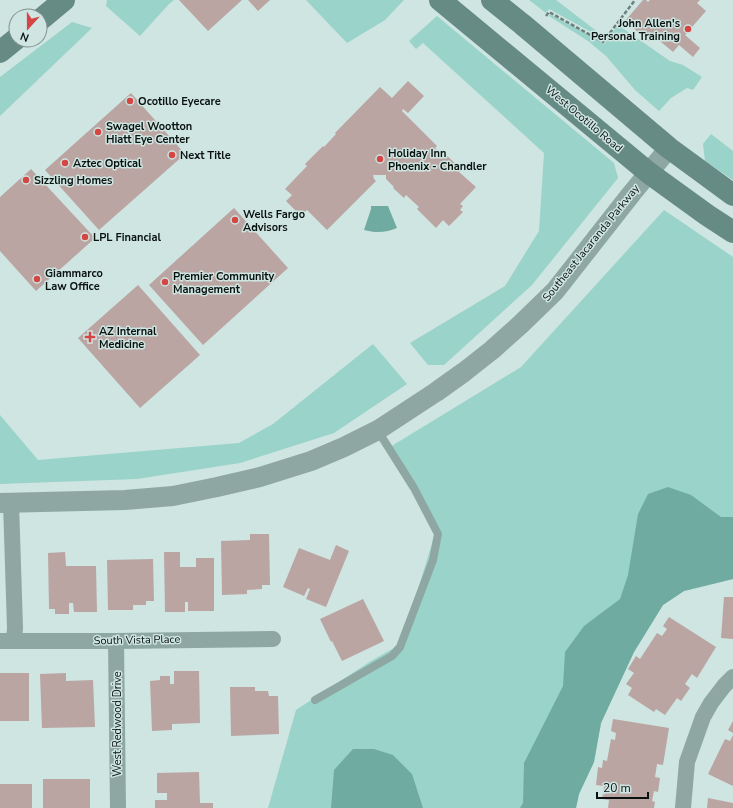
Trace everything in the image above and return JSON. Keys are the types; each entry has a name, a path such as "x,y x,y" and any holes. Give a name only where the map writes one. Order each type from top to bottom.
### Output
{"main road":[{"path":"48,13 64,0"},
{"name":"West Ocotillo Road","path":"440,0 649,173 733,232"},
{"path":"492,0 669,148 733,195"},
{"path":"0,52 8,46"}],"street":[{"name":"Southeast Jacaranda Parkway","path":"6,503 125,500 174,496 260,477 311,461 378,430 464,372 492,350 521,324 555,291 669,148"},
{"path":"6,503 15,628 7,641"},
{"name":"South Vista Place","path":"7,641 273,639"},
{"name":"West Redwood Drive","path":"116,641 118,808"},
{"path":"683,808 687,762 702,717 724,686 733,677"}],"lane":[{"path":"315,700 392,656 400,646 433,560 438,534 414,488 378,430"}],"path":[{"path":"546,16 549,12 603,42 635,0"}],"shaded area":[{"path":"107,0 174,0 140,36 106,6"},
{"path":"306,0 404,0 385,20 347,43"},
{"path":"529,0 556,0 603,36 602,38 549,9 546,13"},
{"path":"550,14 604,44 618,25 670,61 683,65 702,77 693,90 687,88 671,98 659,111 635,90 606,56 588,41 549,16"},
{"path":"437,16 614,163 618,178 532,285 444,365 428,365 410,343 505,286 539,231 544,153 423,43 416,49 409,41"},
{"path":"72,22 92,28 0,116 0,77 38,48 48,48 48,40"},
{"path":"711,134 733,151 733,180 705,161 703,144"},
{"path":"371,206 388,206 397,228 380,232 364,230"},
{"path":"664,210 733,257 733,579 684,591 663,605 634,652 601,723 594,762 579,794 576,808 268,808 296,710 371,661 401,644 435,534 390,447 521,367"},
{"path":"373,344 407,384 334,433 240,463 137,479 0,484 0,415 38,460 239,443 273,424"},
{"path":"668,487 691,495 721,517 733,517 733,579 684,591 663,605 634,652 601,723 594,762 579,794 576,808 520,808 523,803 524,763 563,686 565,652 584,626 620,599 628,575 638,514 648,494"},
{"path":"353,749 374,749 393,755 412,774 423,808 331,808 334,770"}],"building":[{"path":"179,0 242,0 208,31"},
{"path":"248,0 270,0 258,11"},
{"path":"643,0 648,2 650,0 700,0 697,3 706,11 685,35 700,48 693,57 679,45 673,52 654,36 649,41 625,21"},
{"name":"Holiday Inn Phoenix - Chandler","path":"408,81 424,96 408,113 403,109 402,111 437,146 435,148 440,153 442,151 462,170 459,172 476,187 460,204 463,206 460,210 463,212 449,226 443,220 436,228 417,209 419,207 406,195 404,198 393,188 394,187 386,179 386,175 373,175 376,181 327,230 307,210 303,214 300,210 298,213 286,201 292,195 285,189 307,166 305,164 323,146 324,147 336,134 335,133 380,87 392,98"},
{"path":"131,93 185,154 99,230 45,170"},
{"path":"31,169 95,238 36,291 0,251 0,197"},
{"path":"234,208 288,268 203,345 149,285"},
{"path":"138,285 200,355 140,408 78,338"},
{"path":"250,534 269,534 270,585 262,585 262,589 247,590 247,594 222,595 221,541 250,540"},
{"path":"336,545 349,551 326,607 306,599 310,589 308,588 304,596 283,587 299,548 330,560"},
{"path":"65,552 66,566 96,566 97,612 74,612 73,603 69,603 69,614 55,614 55,609 49,609 48,553"},
{"path":"164,552 180,552 180,567 196,567 196,558 214,558 214,611 188,611 188,602 185,602 185,612 165,612"},
{"path":"153,559 154,601 146,601 146,605 133,605 133,610 108,610 107,560"},
{"path":"724,597 733,597 733,639 721,638"},
{"path":"363,599 384,641 342,661 320,619"},
{"path":"669,617 716,647 697,678 692,674 685,684 690,688 681,701 677,698 665,715 656,709 654,712 628,695 632,688 626,684 634,673 628,669 636,656 640,659 657,633 662,636 667,629 663,626"},
{"path":"174,671 199,671 200,723 172,724 172,730 152,731 150,681 160,680 160,676 170,676 170,684 174,684"},
{"path":"0,673 29,673 29,721 0,721"},
{"path":"66,673 66,681 93,680 95,727 42,728 40,674"},
{"path":"230,687 255,687 255,691 268,691 269,696 278,696 279,734 231,736"},
{"path":"613,719 669,728 663,765 657,764 655,777 660,778 658,792 654,791 652,801 655,802 654,808 608,808 609,800 602,799 604,786 596,785 598,767 602,768 603,760 607,761 611,739 615,740 616,733 611,731"},
{"path":"733,721 733,733 728,730"},
{"path":"733,735 733,786 708,774 725,739 730,741"},
{"path":"199,772 200,803 213,803 213,808 155,808 155,800 167,800 167,793 157,793 157,773"},
{"path":"43,779 90,779 90,808 43,808"},
{"path":"0,784 32,784 32,808 0,808"},
{"path":"708,798 733,803 733,808 707,808"}],"place":[{"name":"John Allen's Personal Training","path":"688,29"},
{"name":"Ocotillo Eyecare","path":"130,101"},
{"name":"Swagel Wootton Hiatt Eye Center","path":"98,132"},
{"name":"Next Title","path":"172,155"},
{"name":"Holiday Inn Phoenix - Chandler","path":"380,159"},
{"name":"Aztec Optical","path":"65,163"},
{"name":"Sizzling Homes","path":"26,180"},
{"name":"Wells Fargo Advisors","path":"235,220"},
{"name":"LPL Financial","path":"85,237"},
{"name":"Giammarco Law Office","path":"37,279"},
{"name":"Premier Community Management","path":"165,282"},
{"name":"AZ Internal Medicine","path":"90,337"}]}
